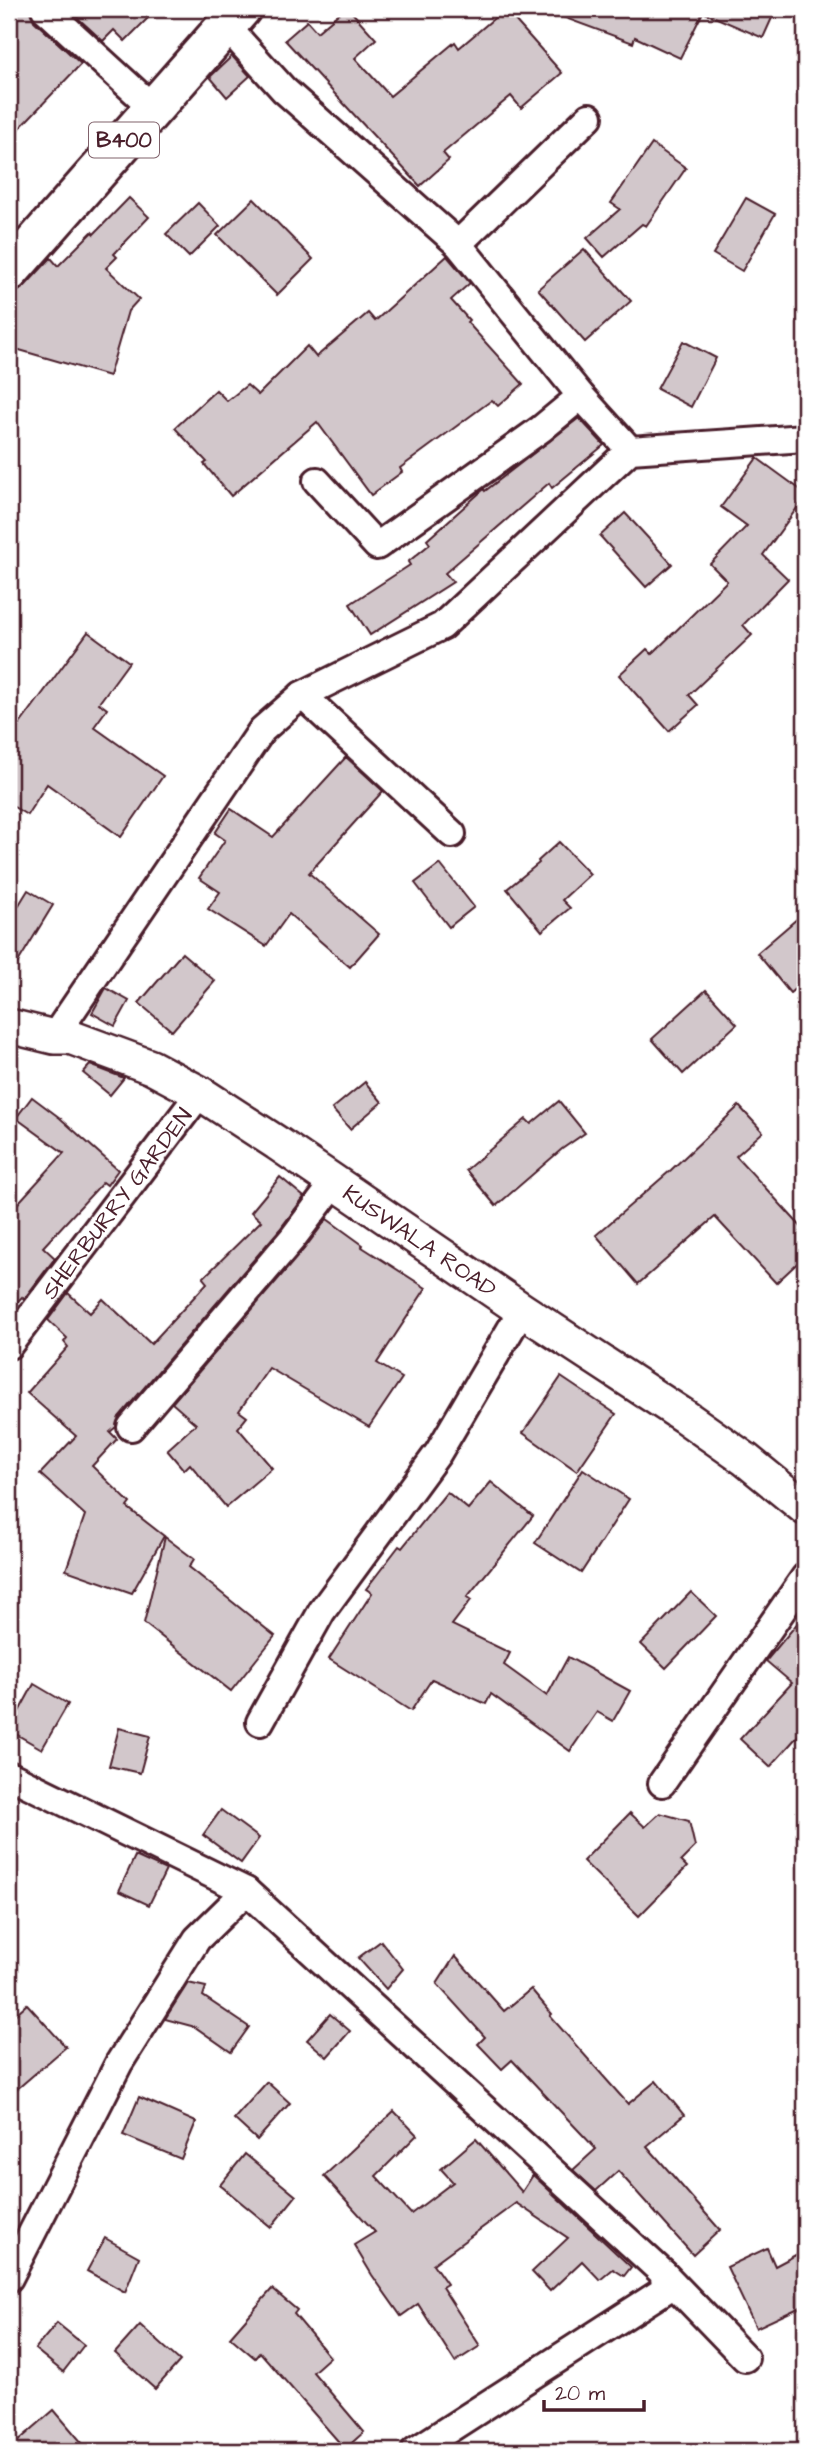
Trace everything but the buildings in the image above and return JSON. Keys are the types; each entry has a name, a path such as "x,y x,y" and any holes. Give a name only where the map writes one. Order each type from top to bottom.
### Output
{"main road":[{"name":"B400","path":"9,272 152,107 234,18"}],"street":[{"path":"45,9 152,107"},
{"path":"234,18 284,90 458,244 581,396 631,450"},
{"path":"458,244 589,117"},
{"path":"317,481 377,547 541,429 581,396"},
{"path":"54,1037 261,730 302,695 442,626 631,450 805,438"},
{"path":"302,695 452,834"},
{"name":"KUSWALA ROAD","path":"9,1026 54,1037 70,1037 151,1067 200,1093 684,1416 745,1459 805,1508"},
{"name":"SHERBURRY GARDEN","path":"9,1345 200,1093"},
{"path":"131,1427 292,1239 335,1182"},
{"path":"260,1721 322,1611 438,1453 522,1310"},
{"path":"662,1783 805,1577"},
{"path":"9,1775 246,1891 664,2274 745,2358"},
{"path":"9,2278 119,2063 197,1939 246,1891"},
{"path":"415,2451 665,2290 664,2274"}]}
